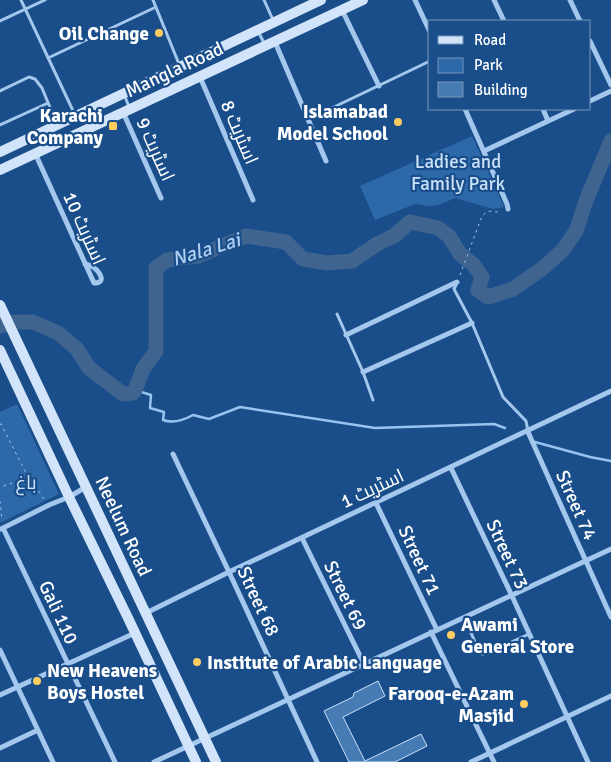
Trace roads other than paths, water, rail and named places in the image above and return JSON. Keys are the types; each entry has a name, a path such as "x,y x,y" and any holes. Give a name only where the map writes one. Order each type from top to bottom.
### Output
{"main road":[{"name":"Mangla Road","path":"0,152 275,22 309,3 321,0"},
{"name":"Mangla Road","path":"0,170 363,0"},
{"name":"Neelum Road","path":"0,305 216,762"},
{"name":"Neelum Road","path":"0,350 196,762"}],"street":[{"path":"415,0 428,28"},
{"path":"494,0 504,20"},
{"path":"570,0 580,20"},
{"path":"342,10 379,86"},
{"path":"275,42 326,161"},
{"path":"591,43 611,85"},
{"name":"اسٹریٹ 8","path":"200,77 253,200"},
{"path":"591,101 610,92"},
{"name":"اسٹریٹ 9","path":"127,110 161,198"},
{"path":"465,110 508,208"},
{"path":"543,110 548,121"},
{"path":"484,151 572,110"},
{"name":"اسٹریٹ 10","path":"35,153 94,283 100,282 102,279 101,275 96,269 85,264"},
{"path":"346,335 457,282"},
{"path":"363,372 472,323"},
{"name":"اسٹریٹ 1","path":"145,613 611,391"},
{"name":"Street 74","path":"528,432 611,617"},
{"name":"Street 68","path":"173,454 317,762"},
{"name":"Street 73","path":"451,468 588,762"},
{"path":"1,529 86,487"},
{"name":"Street 71","path":"376,503 494,762"},
{"name":"Gali 110","path":"1,529 115,762"},
{"name":"Street 69","path":"302,538 364,664"},
{"path":"154,762 611,549"},
{"path":"0,695 135,633"},
{"path":"0,650 54,762"},
{"path":"471,762 611,696"},
{"path":"0,748 38,730"}],"lane":[{"path":"21,0 75,116"},
{"path":"0,21 44,0"},
{"path":"153,0 179,66"},
{"path":"264,0 275,22"},
{"path":"48,58 156,8"},
{"path":"258,30 265,46"},
{"path":"309,119 428,62"},
{"path":"0,91 29,77 33,78 38,81 58,125"},
{"path":"124,94 127,110"},
{"path":"0,125 48,103"},
{"path":"457,282 454,289 472,323 503,397 526,421 528,432"},
{"path":"337,314 363,372 373,400"},
{"path":"464,618 482,654 529,634"}],"waterway":[{"name":"Nala Lai","path":"0,326 14,322 33,322 58,333 77,349 89,368 123,394 133,393 143,369 156,351 156,268 167,260 198,256 246,236 286,242 303,259 327,263 352,261 377,244 394,236 410,222 438,228 449,236 460,254 473,264 482,277 478,290 488,297 513,289 543,268 563,250 576,231 587,198 611,141"},
{"path":"135,390 151,395 150,408 164,412 163,420 171,422 193,415 209,419 240,407 375,428 494,424 505,428"},
{"path":"535,442 611,461"}],"place":[{"name":"Oil Change","path":"159,33"},
{"name":"Islamabad Model School","path":"398,122"},
{"name":"Karachi Company","path":"113,126"},
{"name":"Awami General Store","path":"451,635"},
{"name":"Institute of Arabic Language","path":"197,662"},
{"name":"New Heavens Boys Hostel","path":"37,681"},
{"name":"Farooq-e-Azam Masjid","path":"524,704"}],"park label":[{"name":"Ladies and Family Park","path":"458,172"},
{"name":"باغ","path":"26,482"}]}
